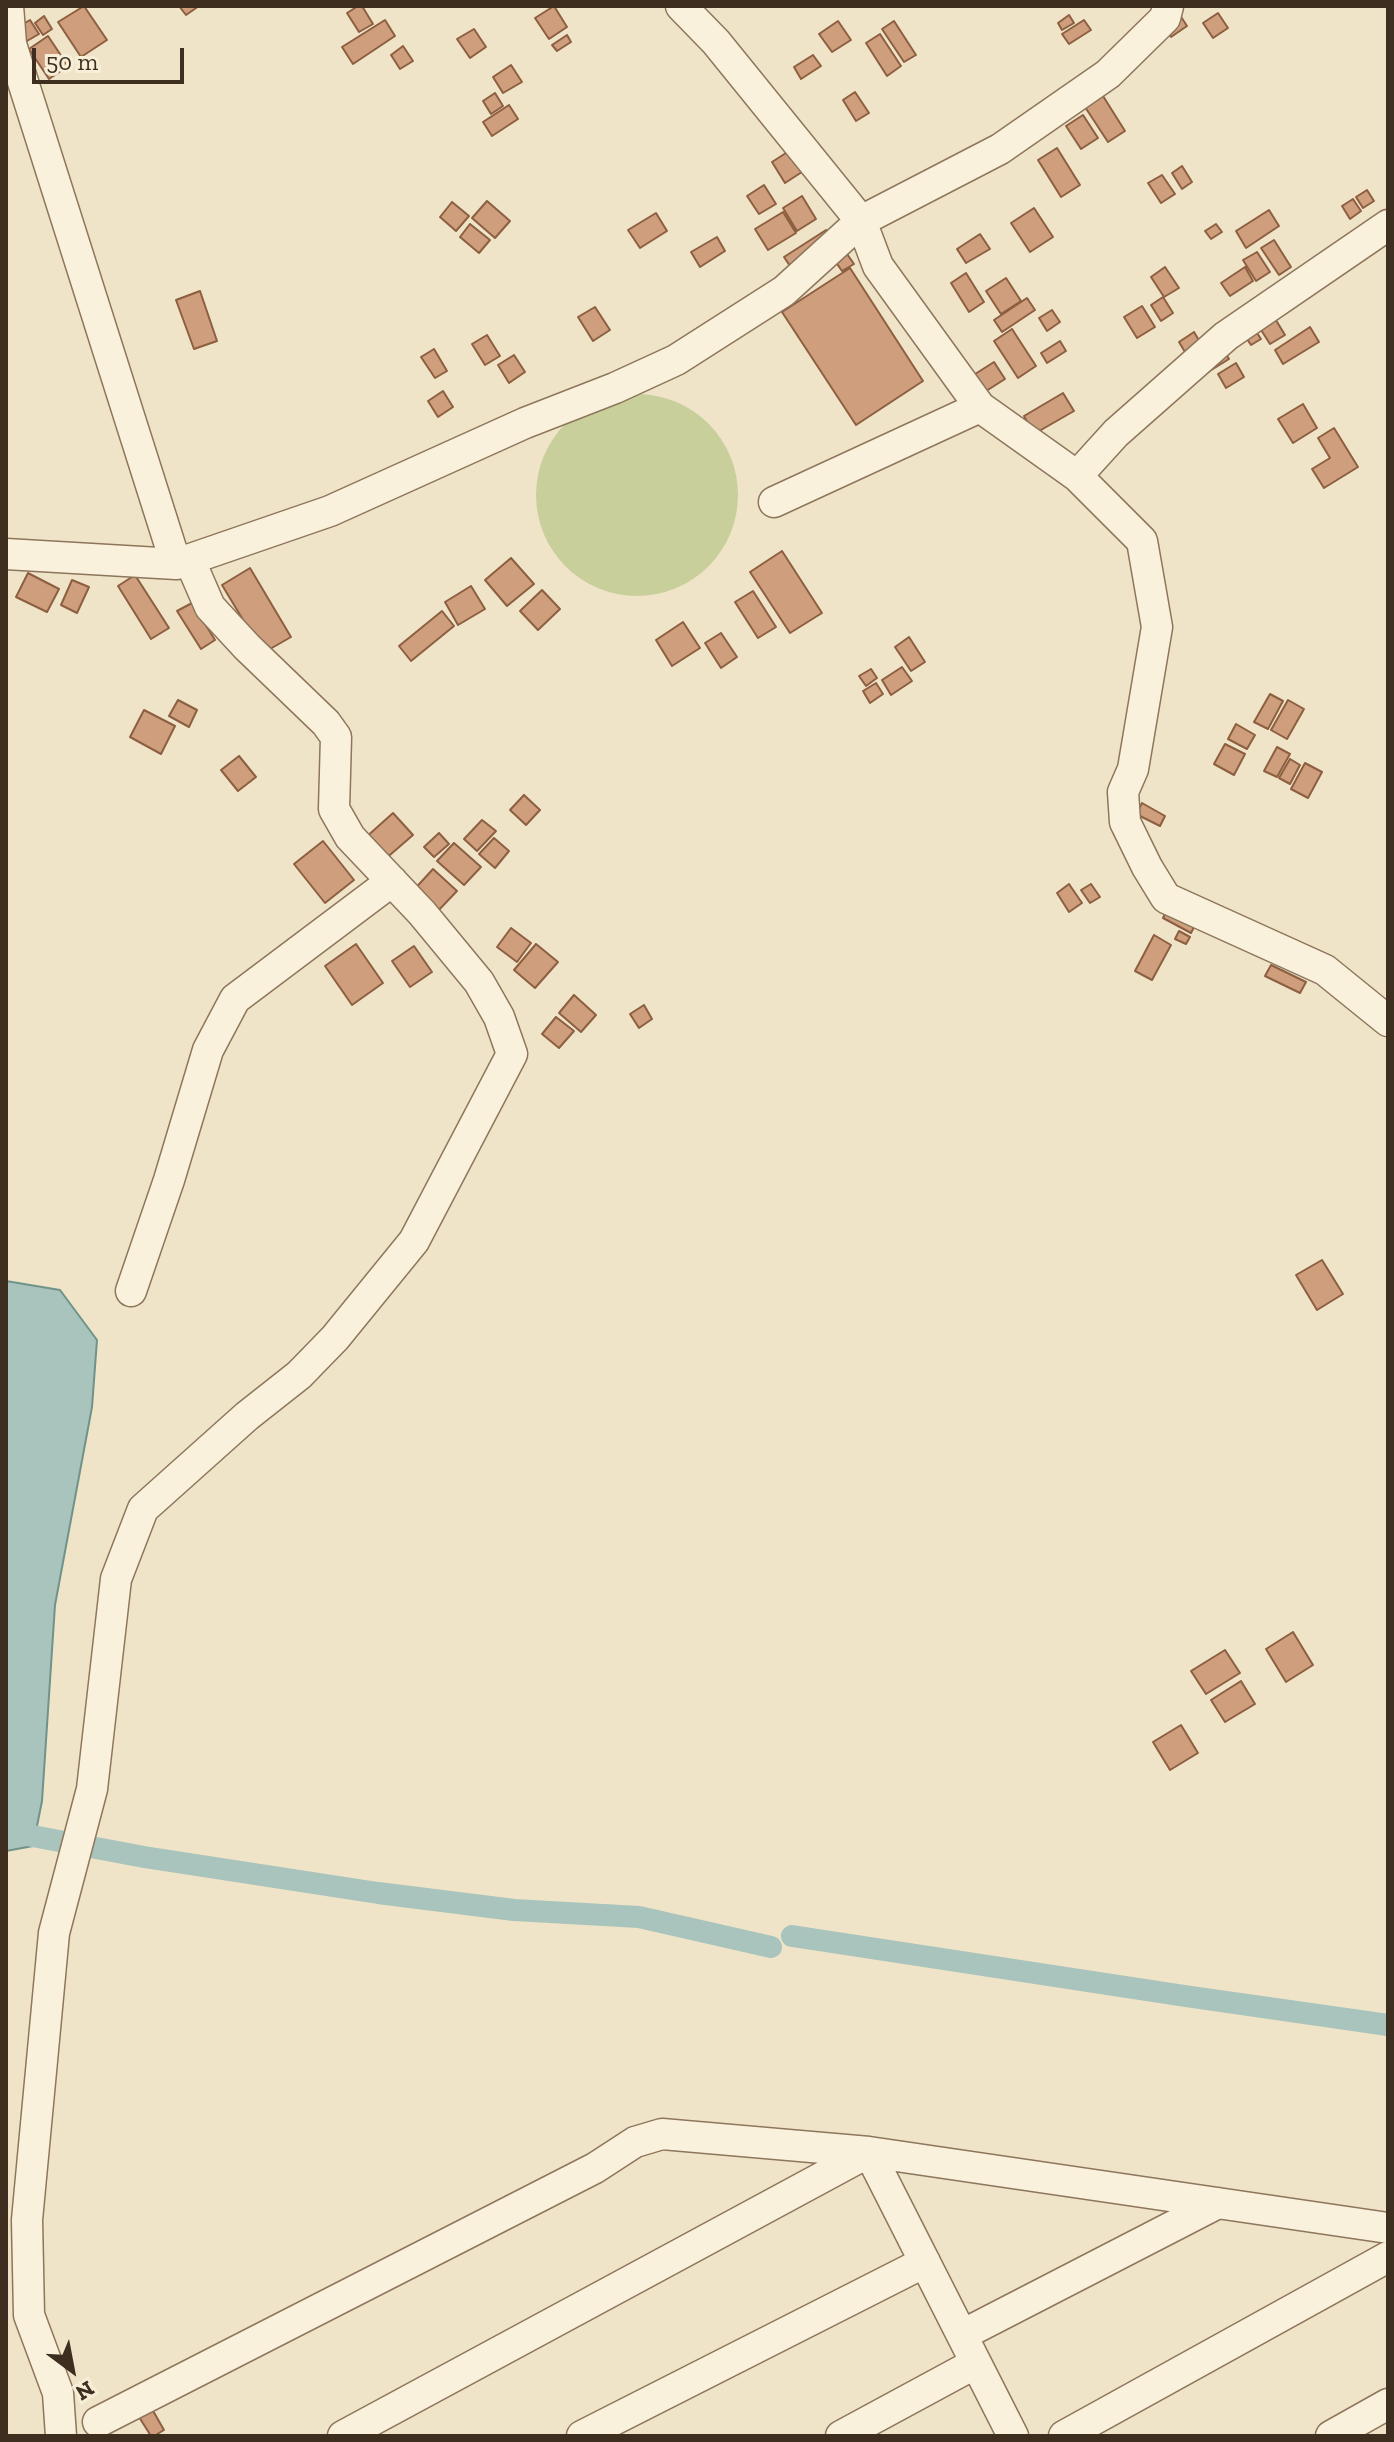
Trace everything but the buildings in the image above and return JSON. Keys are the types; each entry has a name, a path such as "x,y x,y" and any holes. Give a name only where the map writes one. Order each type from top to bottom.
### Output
{"street":[{"path":"8,6 11,44 176,564"},
{"path":"681,6 716,42 861,221 878,266 980,407 1077,476 1142,541 1157,627 1133,769 1123,792 1125,822 1166,898 1325,970 1388,1021"},
{"path":"176,564 330,511 525,423 676,360 784,291 861,221 1000,149 1108,74 1165,18 1168,6"},
{"path":"1077,476 1116,433 1226,336 1388,225"},
{"path":"774,502 980,407"},
{"path":"6,554 176,564 190,561 210,607 326,723 336,737 334,809 350,837 479,982 499,1017 512,1054 414,1241 335,1338 299,1375 247,1416 143,1509 116,1579 92,1789 54,1933 27,2220 29,2315 58,2393 61,2436"},
{"path":"131,1291 169,1180 208,1050 235,999 392,881"},
{"path":"98,2422 595,2168 635,2142 662,2134 869,2152 1388,2228"},
{"path":"869,2152 1013,2436"},
{"path":"343,2436 869,2152"},
{"path":"962,2335 1218,2203"},
{"path":"1064,2436 1388,2257"},
{"path":"582,2436 925,2262"},
{"path":"841,2436 976,2363"},
{"path":"1331,2436 1388,2404"}],"green space":[{"path":"637,394 676,402 708,424 730,456 738,495 730,534 708,566 676,588 637,596 598,588 566,566 544,534 536,495 544,456 566,424 598,402"}],"water":[{"path":"6,1281 60,1290 97,1340 92,1407 55,1605 42,1801 33,1846 6,1851"}],"waterway":[{"path":"6,1831 144,1857 378,1893 514,1910 639,1917 771,1947"},
{"path":"792,1936 1388,2025"}]}
